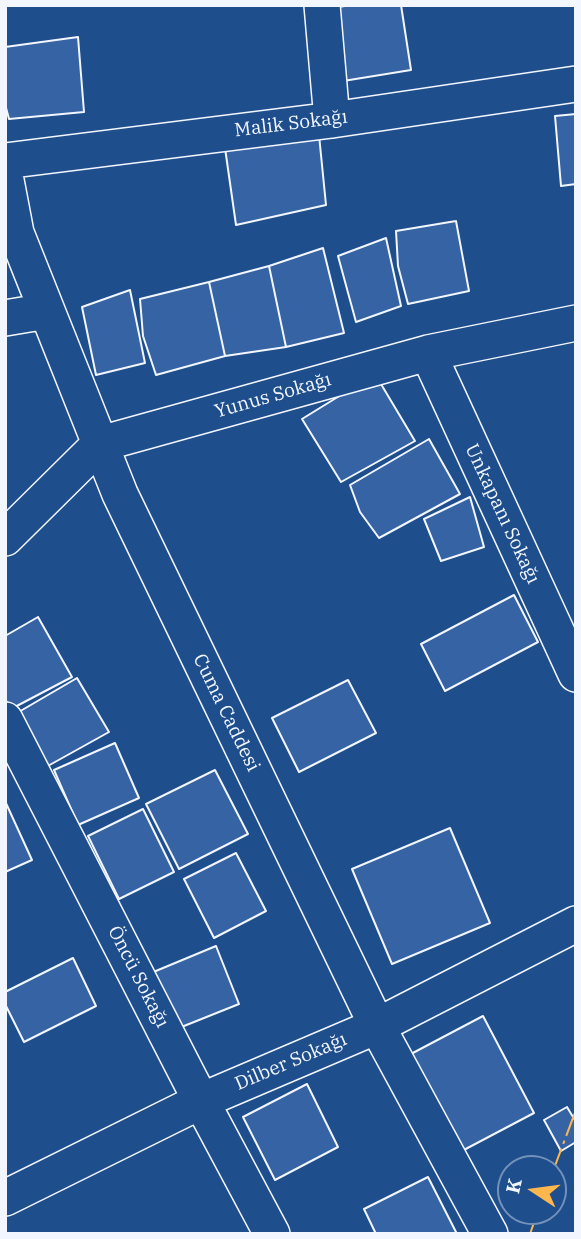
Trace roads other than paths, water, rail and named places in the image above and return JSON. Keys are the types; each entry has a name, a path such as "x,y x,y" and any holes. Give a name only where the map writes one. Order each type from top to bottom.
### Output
{"street":[{"path":"322,5 332,120"},
{"name":"Malik Sokağı","path":"5,161 332,120 576,84"},
{"name":"Cuma Caddesi","path":"5,175 16,233 120,494 377,1026 490,1234"},
{"path":"5,318 47,311"},
{"name":"Yunus Sokağı","path":"5,538 100,444 428,353 576,323"},
{"name":"Unkapanı Sokağı","path":"428,353 576,674"},
{"name":"Öncü Sokağı","path":"5,720 272,1234"},
{"name":"Dilber Sokağı","path":"5,1198 201,1101 377,1026 576,924"}]}
